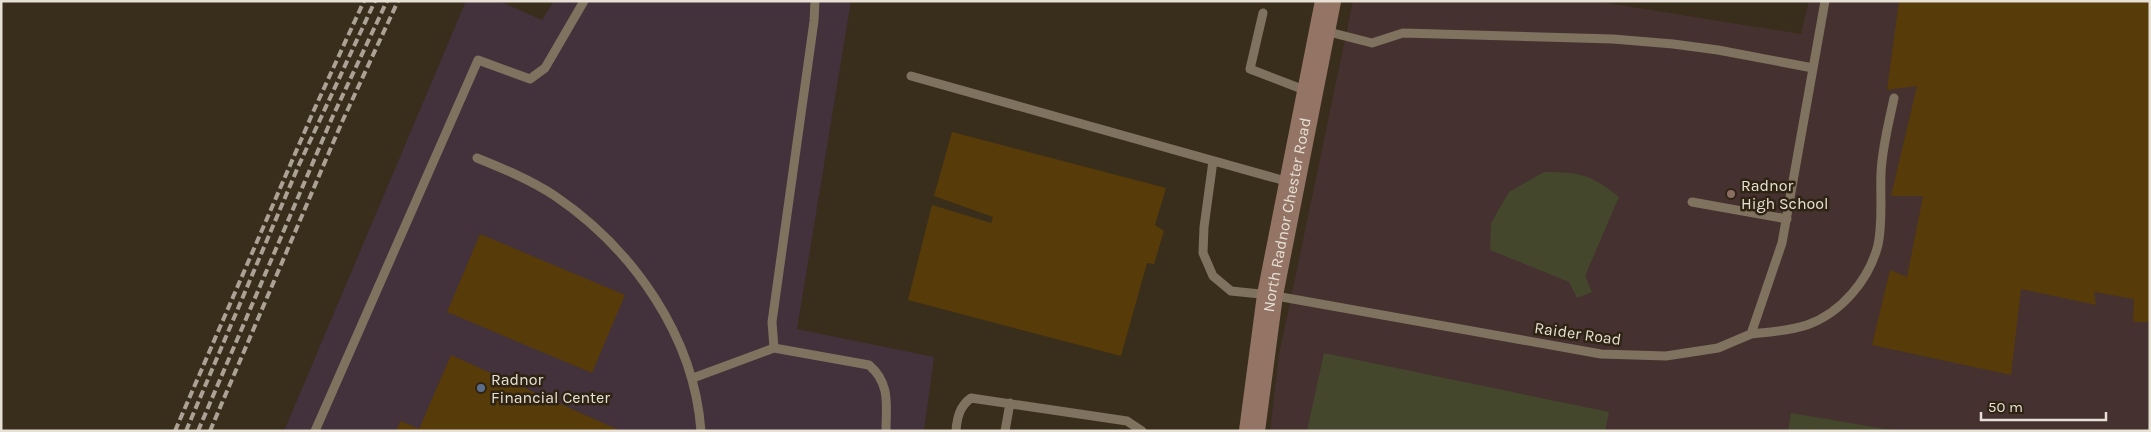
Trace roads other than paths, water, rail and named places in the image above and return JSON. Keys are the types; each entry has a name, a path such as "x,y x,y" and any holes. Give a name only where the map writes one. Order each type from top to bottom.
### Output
{"main road":[{"name":"North Radnor Chester Road","path":"1252,431 1270,295 1328,1"}],"lane":[{"path":"315,431 478,60 530,78 545,68 584,1"},
{"path":"774,348 772,322 814,21 815,1"},
{"path":"1751,334 1782,244 1825,1"},
{"path":"1263,13 1250,69 1310,92"},
{"path":"1322,30 1372,43 1403,33 1613,39 1718,50 1813,68"},
{"path":"911,76 1292,183"},
{"name":"Raider Road","path":"1213,161 1204,227 1203,253 1213,276 1231,290 1270,295 1601,354 1666,356 1718,348 1751,334 1784,331 1808,325 1842,304 1864,278 1878,245 1882,198 1881,172 1894,98"},
{"path":"477,158 544,189 572,209 605,237 622,255 654,296 682,349 693,378 699,404 701,431"},
{"path":"1692,202 1787,219"},
{"path":"693,378 774,348 870,365 878,372 886,388 886,431"},
{"path":"956,431 957,418 964,403 971,398 1127,421 1142,431"},
{"path":"1006,431 1010,403"}],"railway":[{"path":"175,431 314,110 364,1"},
{"path":"186,431 298,167 375,1"},
{"path":"198,431 332,118 387,1"},
{"path":"210,431 342,122 398,1"}],"place":[{"name":"Radnor High School","path":"1731,194"},
{"name":"Radnor Financial Center","path":"481,388"}]}
